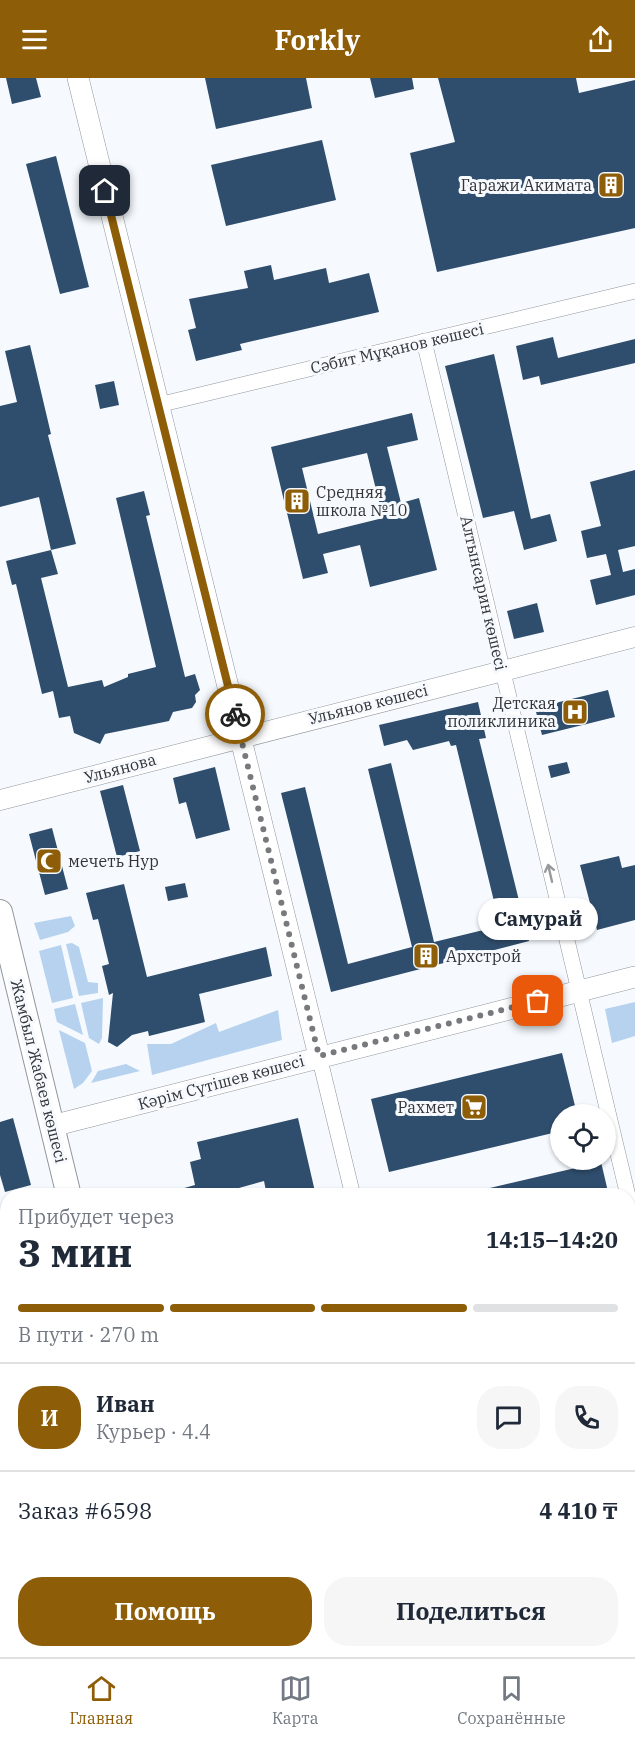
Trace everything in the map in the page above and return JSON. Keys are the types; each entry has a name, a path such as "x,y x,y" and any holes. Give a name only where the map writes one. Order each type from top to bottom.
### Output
{"main road":[{"path":"78,78 319,1056"},
{"name":"Жамбыл Жабаев көшесі","path":"0,912 67,1188"},
{"name":"Кәрім Сүтішев көшесі","path":"52,1126 635,977"}],"street":[{"name":"Сәбит Мұқанов көшесі","path":"158,405 635,291"},
{"name":"Алтынсарин көшесі","path":"424,341 626,1188"},
{"name":"Ульянов көшесі","path":"241,736 635,637"},
{"name":"Ульянова","path":"0,800 241,736"},
{"path":"319,1056 351,1188"}],"shaded area":[{"path":"71,916 75,926 68,932 40,940 34,923"},
{"path":"72,943 79,947 88,982 98,983 98,993 79,996 66,944"},
{"path":"61,945 73,998 52,1003 39,951"},
{"path":"103,998 102,1038 99,1044 89,1038 81,1003"},
{"path":"635,1002 635,1036 612,1043 605,1009"},
{"path":"75,1004 83,1035 57,1022 54,1009"},
{"path":"278,1010 282,1040 152,1075 147,1044 171,1044 216,1023 219,1032"},
{"path":"59,1030 85,1043 92,1071 83,1083 74,1089"},
{"path":"126,1064 140,1071 91,1083 98,1071"}],"building":[{"path":"6,78 36,78 41,97 12,104"},
{"path":"205,78 306,78 312,108 216,129"},
{"path":"370,78 412,78 414,89 375,98"},
{"path":"438,78 576,78 579,93 635,80 635,228 437,272 410,153 455,142"},
{"path":"322,140 336,200 226,226 211,165"},
{"path":"56,156 89,287 60,294 26,164"},
{"path":"271,265 274,280 326,268 329,283 369,273 379,312 240,344 242,350 196,361 188,330 196,328 189,299 248,288 244,271"},
{"path":"553,337 558,358 635,339 635,363 541,385 539,376 523,380 516,346"},
{"path":"30,345 51,434 48,435 76,544 51,550 39,497 0,507 0,406 17,402 5,351"},
{"path":"494,354 531,519 550,514 557,541 524,550 514,511 483,518 445,366"},
{"path":"114,381 119,405 100,409 95,385"},
{"path":"412,413 418,440 387,447 401,503 419,498 437,570 370,587 360,545 323,554 328,573 303,579 271,447","holes":["367,453 383,518 318,534 302,468"]},
{"path":"635,470 635,546 618,550 623,572 635,569 635,595 596,605 590,580 611,575 606,554 587,558 581,531 601,526 590,482"},
{"path":"144,491 150,515 146,516 185,677 195,674 200,690 195,695 196,702 192,708 173,712 169,721 105,734 100,744 74,733 70,716 59,718 53,691 42,694 16,584 12,585 6,561 51,550 58,574 41,578 68,687 102,680 104,687 128,677 128,674 156,667 116,498"},
{"path":"537,603 544,632 514,639 507,611"},
{"name":"Детская поликлиника","path":"608,690 615,717 542,735 535,708"},
{"path":"478,702 486,738 479,739 529,941 331,992 281,793 305,787 348,964 412,947 368,769 391,763 434,942 500,926 456,745 451,746 449,741 413,750 407,740 384,746 379,725"},
{"path":"567,762 570,773 551,778 548,766"},
{"path":"215,767 230,830 196,839 186,802 179,804 173,778"},
{"path":"123,785 140,851 117,857 100,791"},
{"name":"мечеть Нур","path":"52,828 68,889 45,895 29,834"},
{"path":"619,856 622,868 635,865 635,920 597,930 580,865"},
{"path":"185,883 188,897 168,901 165,887"},
{"path":"124,884 147,977 266,947 272,976 199,994 205,1022 149,1036 148,1031 132,1035 117,1047 108,1042 113,993 109,995 102,966 109,964 98,919 93,920 86,893"},
{"name":"Рахмет","path":"562,1053 575,1104 550,1104 550,1134 389,1172 371,1099"},
{"path":"13,1118 31,1185 4,1188 0,1175 0,1122"},
{"path":"298,1118 314,1188 265,1188 264,1181 239,1188 184,1188 195,1185 190,1162 201,1159 197,1142"},
{"path":"567,1170 603,1170 607,1188 490,1188"}],"way so far":[{"path":"235,714 319,1056 538,1001"}],"place":[{"name":"Гаражи Акимата","path":"611,185"},
{"name":"Средняя школа №10","path":"297,501"},
{"name":"Детская поликлиника","path":"575,712"},
{"name":"мечеть Нур","path":"49,861"},
{"name":"Архстрой","path":"426,956"},
{"name":"Самурай","path":"538,1001"},
{"name":"Рахмет","path":"474,1107"}],"route":[{"path":"105,191 235,714"}]}
